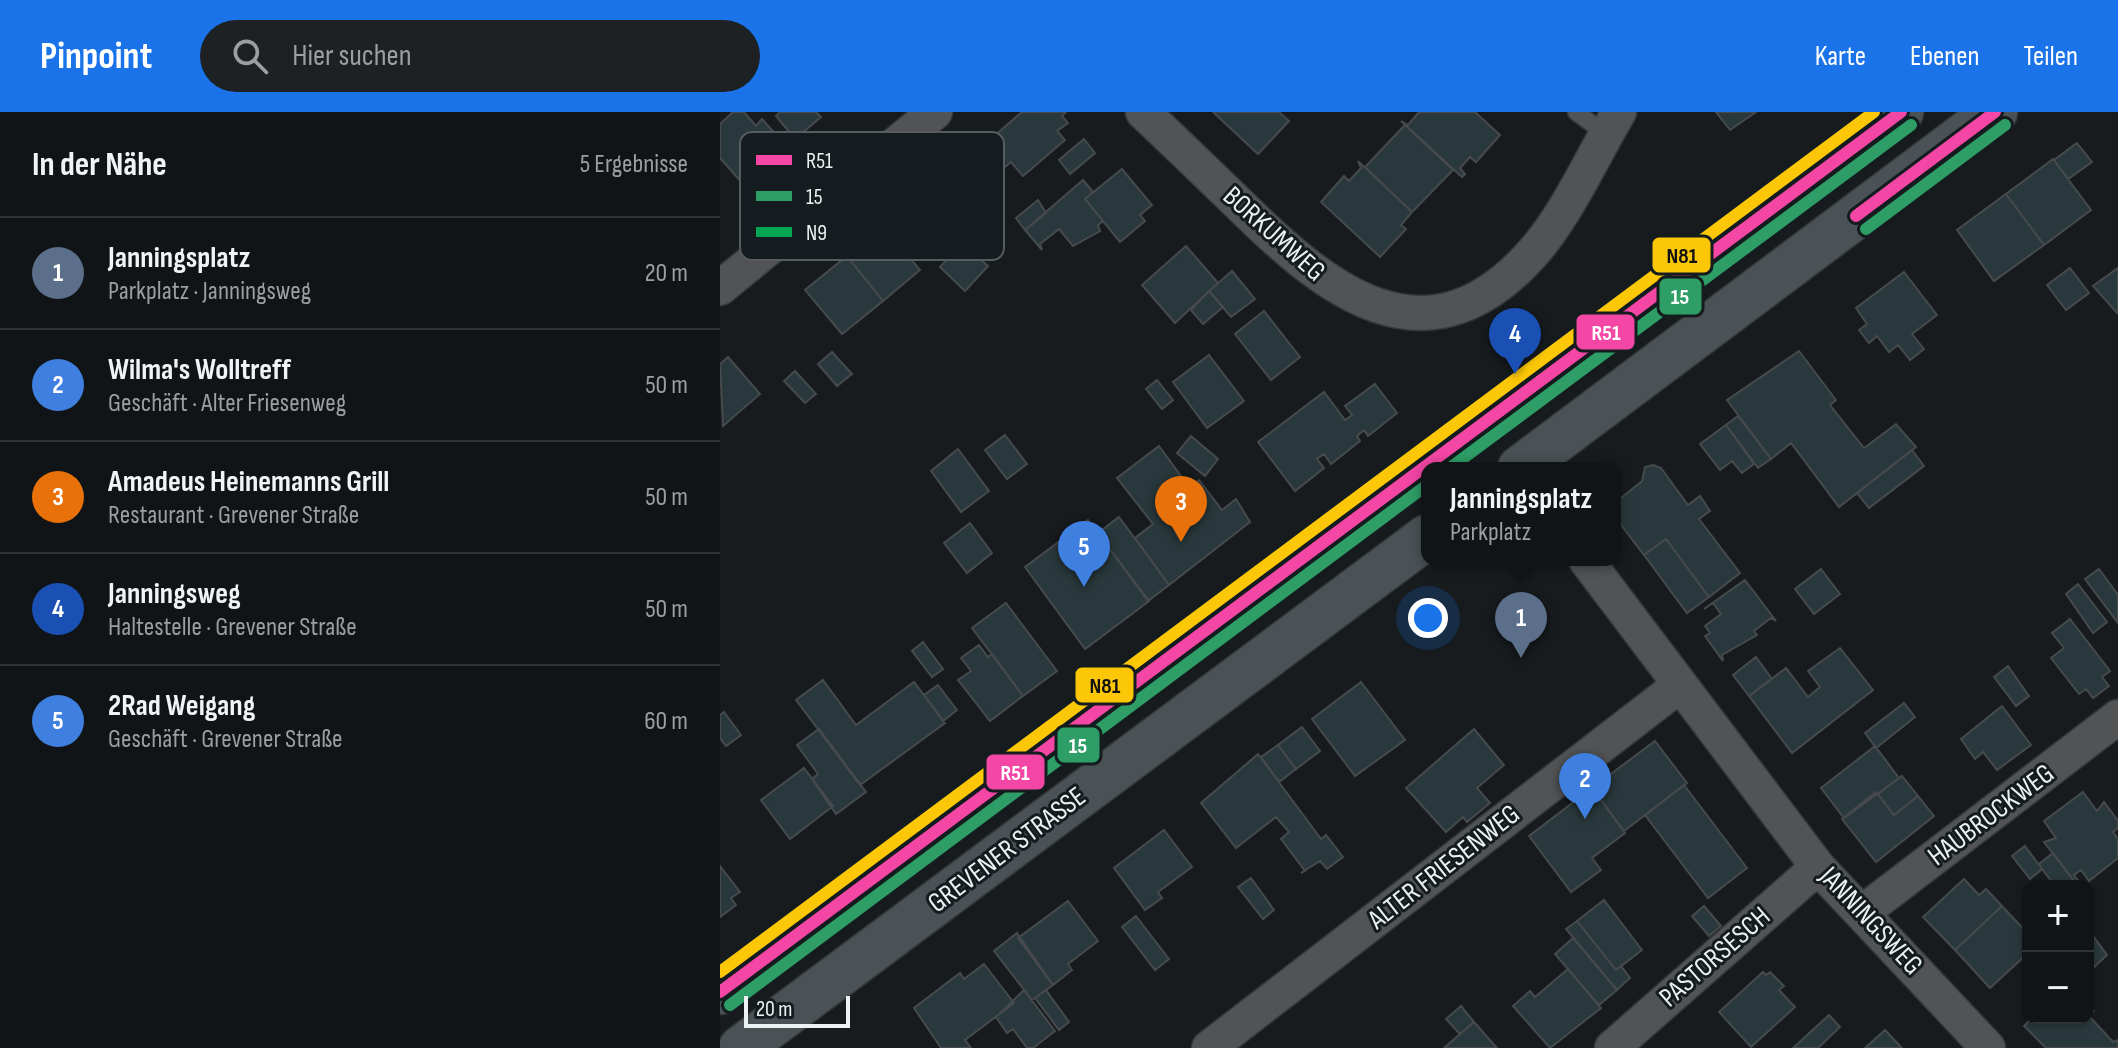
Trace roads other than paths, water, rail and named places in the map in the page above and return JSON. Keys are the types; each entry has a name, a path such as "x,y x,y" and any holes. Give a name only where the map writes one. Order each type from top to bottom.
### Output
{"main road":[{"name":"GREVENER STRASSE","path":"1431,462 1901,112"},
{"path":"1528,462 1995,112"},
{"name":"GREVENER STRASSE","path":"720,992 1421,470"},
{"name":"GREVENER STRASSE","path":"741,1048 1421,541"}],"street":[{"path":"911,132 935,112"},
{"name":"BORKUMWEG","path":"1143,112 1302,264 1332,286 1374,305 1411,313 1444,312 1476,298 1530,256 1613,123"},
{"path":"720,288 754,260"},
{"name":"JANNINGSWEG","path":"1591,566 1818,867 1988,1048"},
{"name":"ALTER FRIESENWEG","path":"1209,1048 1680,685"},
{"name":"HAUBROCKWEG","path":"1863,912 2118,717"},
{"name":"PASTORSESCH","path":"1612,1048 1818,867"}],"lane":[{"path":"1576,112 1613,123"}],"place":[{"name":"Janningsweg","path":"1515,374"},
{"name":"Amadeus Heinemanns Grill","path":"1181,542"},
{"name":"2Rad Weigang","path":"1084,587"},
{"name":"Janningsplatz","path":"1521,658"},
{"name":"Wilma's Wolltreff","path":"1585,819"}]}
